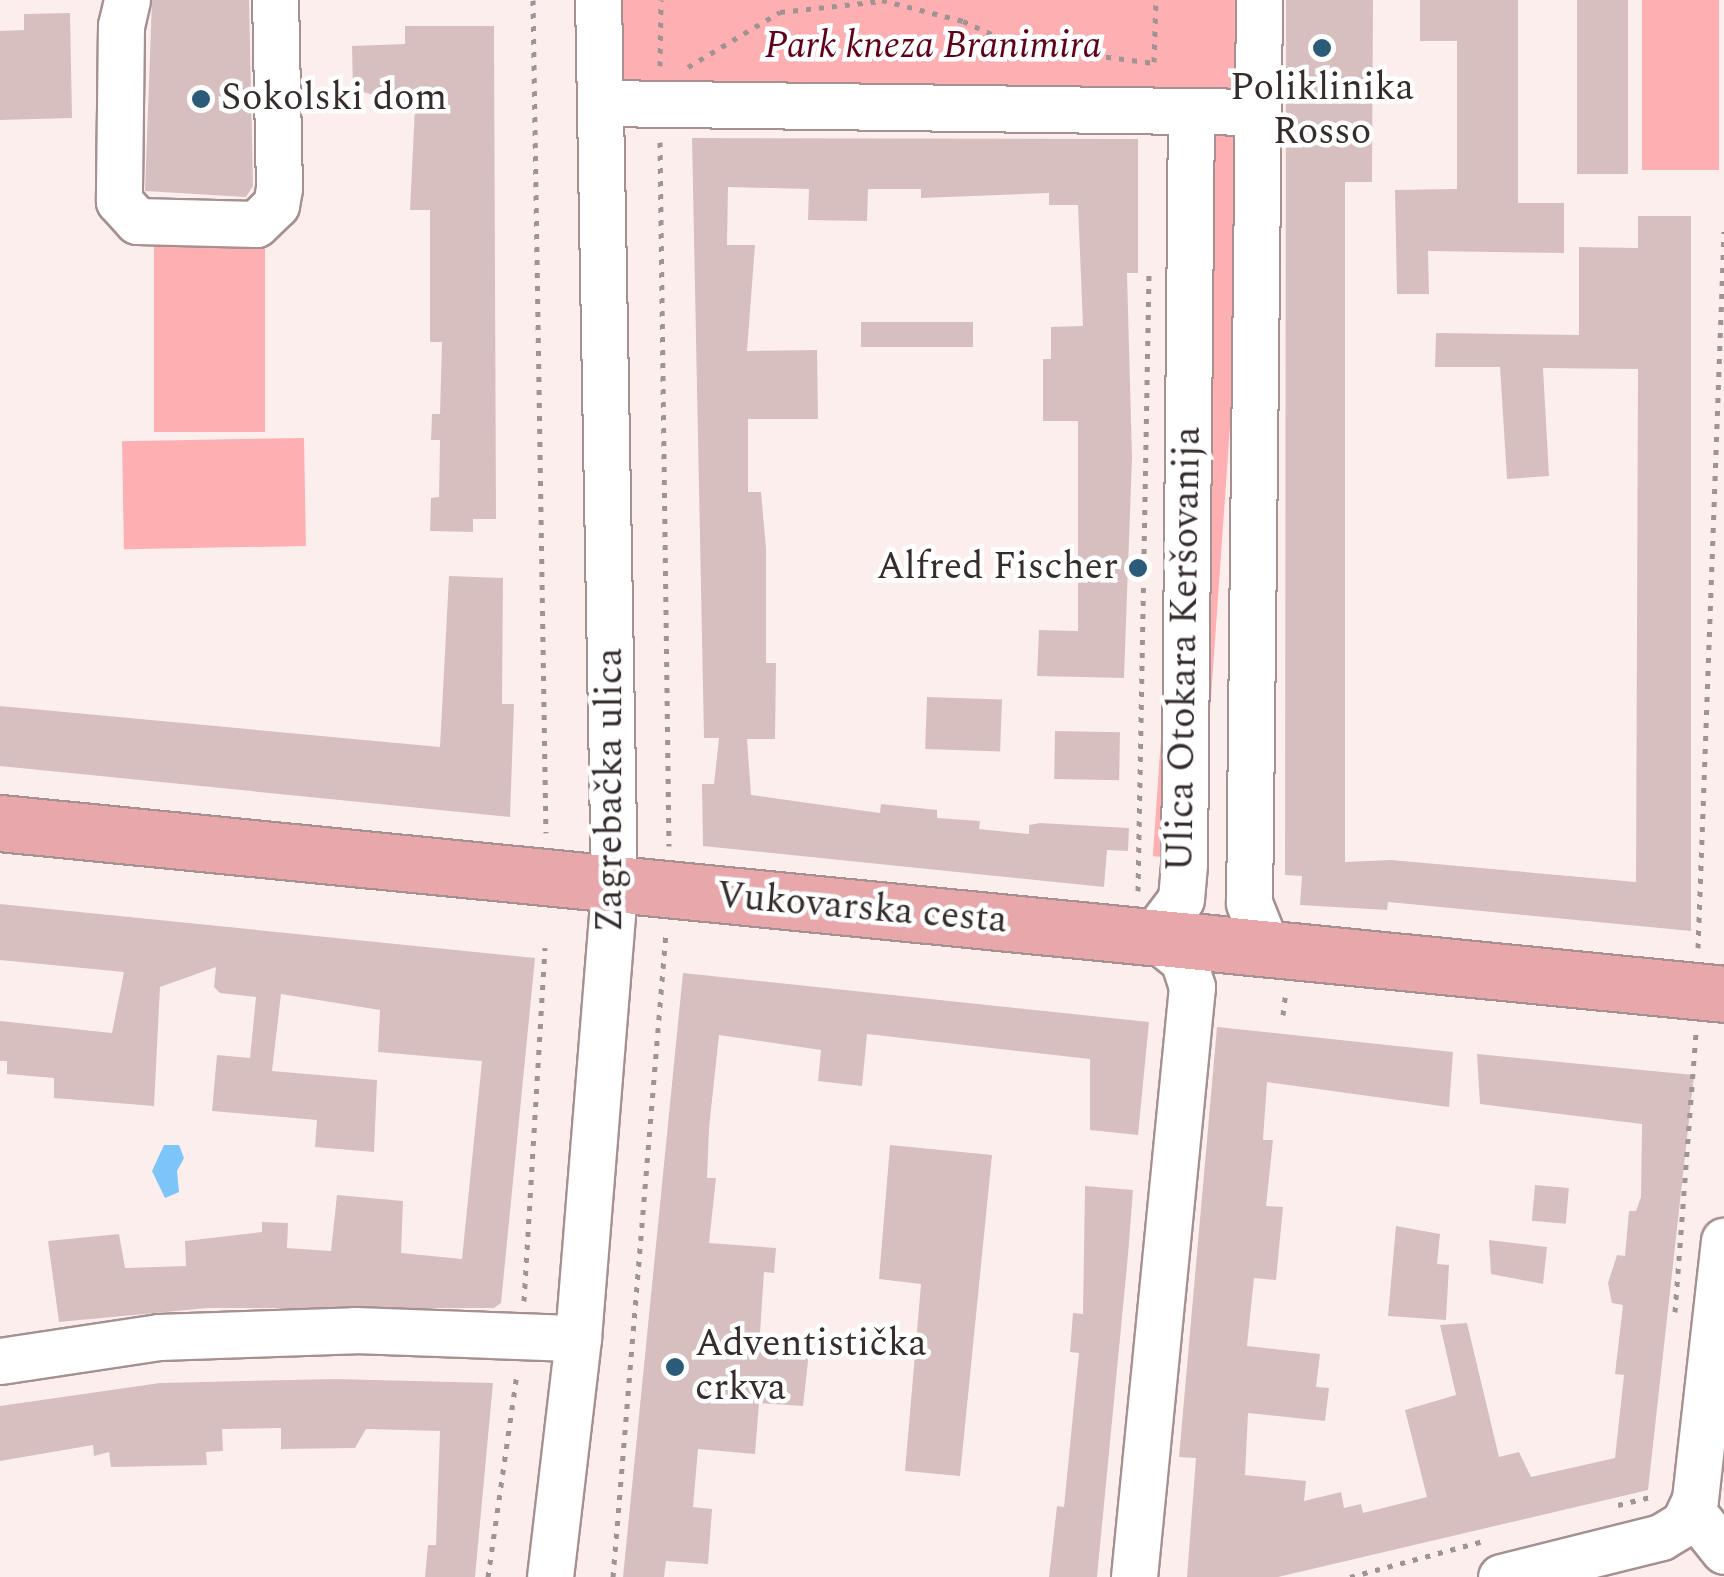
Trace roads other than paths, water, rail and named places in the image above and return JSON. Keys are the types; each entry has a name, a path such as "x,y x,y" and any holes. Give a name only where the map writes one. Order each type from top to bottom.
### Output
{"main road":[{"name":"Vukovarska cesta","path":"0,823 614,886 1145,915 1268,948 1711,972"}],"street":[{"path":"127,0 120,25 119,201 137,222 256,224 268,218 280,188 275,0"},
{"name":"Zagrebačka ulica","path":"550,1577 578,1338 614,886 598,0"},
{"name":"Ulica Otokara Keršovanija","path":"1258,0 1248,903 1268,948"},
{"path":"601,103 1258,112"},
{"name":"Ulica Otokara Keršovanija","path":"1145,915 1180,900 1184,864 1171,111"},
{"path":"1134,1577 1192,987 1183,960 1145,915"},
{"path":"1724,1241 1704,1493 1724,1551"},
{"path":"0,1361 159,1337 355,1330 578,1338"},
{"path":"1501,1577 1661,1537 1704,1493"}],"water":[{"path":"164,1145 179,1145 184,1158 177,1171 179,1192 165,1198 152,1171"}],"place":[{"name":"Poliklinika Rosso","path":"1322,48"},
{"name":"Sokolski dom","path":"201,99"},
{"name":"Alfred Fischer","path":"1138,568"},
{"name":"Adventistička crkva","path":"675,1367"}],"park label":[{"name":"Park kneza Branimira","path":"933,47"}]}
